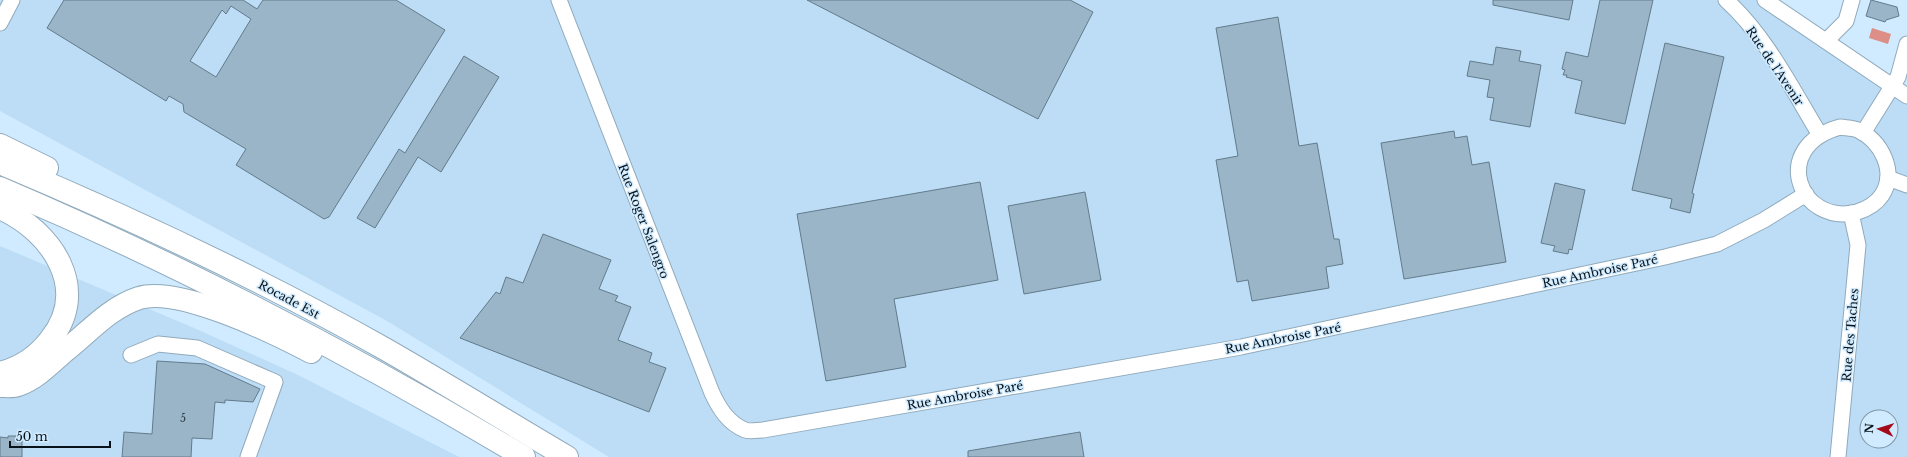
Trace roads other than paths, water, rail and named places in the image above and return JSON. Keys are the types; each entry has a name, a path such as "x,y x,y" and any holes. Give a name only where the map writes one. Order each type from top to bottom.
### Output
{"highway":[{"path":"0,145 165,225 174,241"},
{"name":"Rocade Est","path":"0,163 174,241 266,286 384,349 567,457"},
{"name":"Rocade Est","path":"0,188 193,275 308,334 453,414 524,457"},
{"path":"0,208 34,230 48,243 59,260 65,278 68,300 64,317 56,333 46,346 29,361 11,370 0,373"},
{"path":"0,386 18,385 32,378 99,321 117,308 140,298 162,296 187,300 228,314 290,341 430,415 453,414"}],"street":[{"path":"0,23 12,0"},
{"name":"Rue Roger Salengro","path":"559,0 712,393 719,409 733,422 746,430"},
{"name":"Rue de l'Avenir","path":"1726,0 1735,8 1759,38 1820,135"},
{"path":"1765,0 1907,96"},
{"path":"1826,41 1846,21 1852,0"},
{"path":"1863,133 1898,77 1907,44"},
{"path":"1840,128 1856,129 1863,133 1870,137 1879,147 1886,163 1888,178 1884,191 1880,199 1870,207 1851,213 1830,212 1810,200 1806,194 1799,179 1798,168 1800,158 1805,148 1820,135 1840,128"},
{"path":"1888,178 1907,185"},
{"name":"Rue Ambroise Paré","path":"746,430 763,430 1241,347 1665,257 1717,244 1764,220 1806,194"},
{"name":"Rue des Taches","path":"1838,457 1858,245 1851,213"},
{"path":"131,355 158,344 197,348 275,382 248,457"}]}
